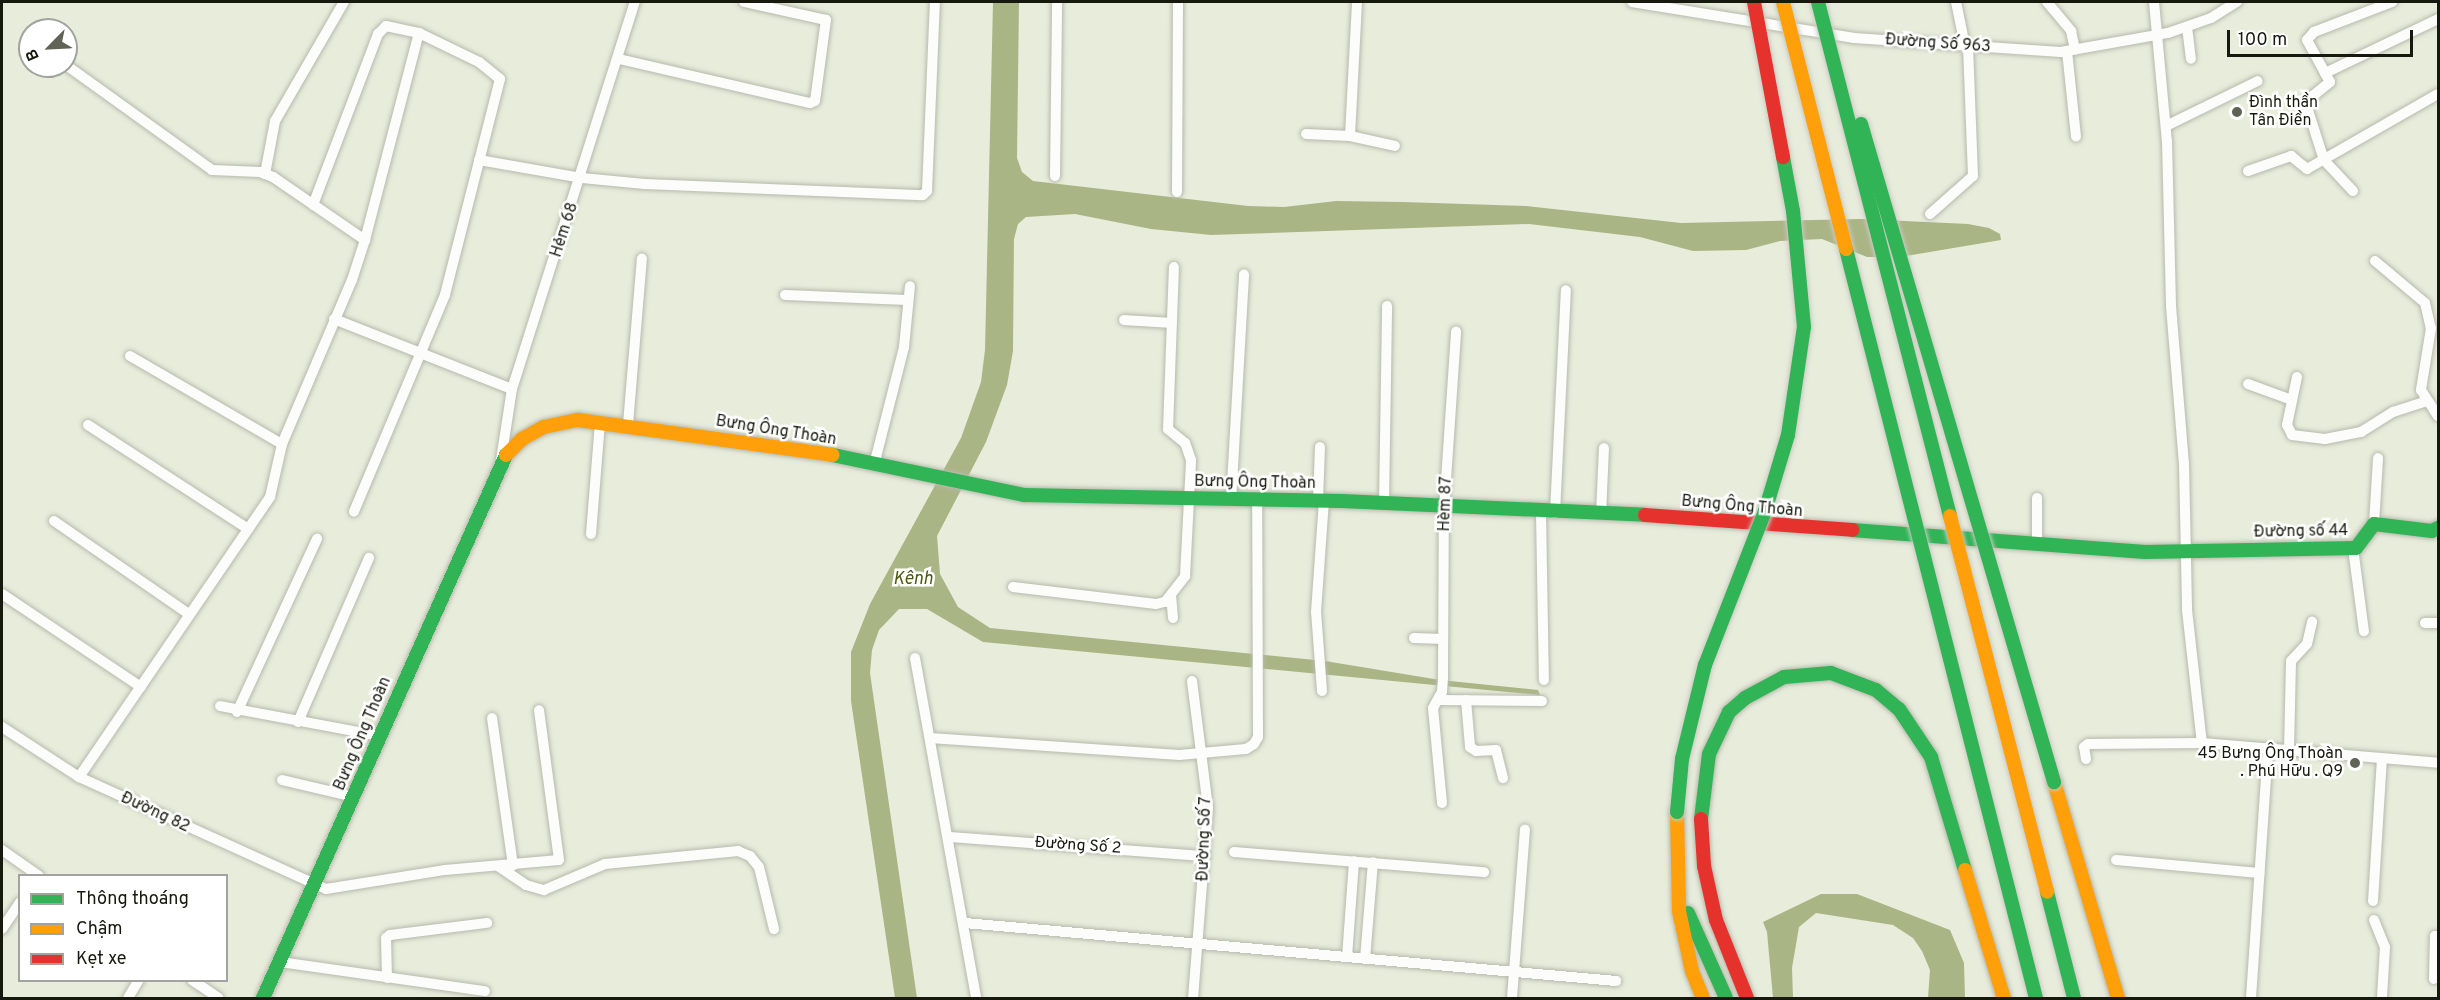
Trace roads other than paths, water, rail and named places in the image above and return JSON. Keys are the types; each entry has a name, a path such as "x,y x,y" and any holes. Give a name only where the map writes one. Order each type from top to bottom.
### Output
{"main road":[{"path":"1703,999 1692,971 1679,911 1675,850 1682,759 1705,665 1765,511 1788,435 1804,327 1793,211 1754,2"},
{"path":"1783,2 2036,999"},
{"path":"1818,2 2074,999"},
{"path":"1827,2 2118,999"},
{"name":"Bưng Ông Thoàn","path":"262,999 315,887 501,460 522,439 544,427 578,420 628,424 881,466 995,492 1257,502 1321,501 1444,509 1601,514 2037,542 2145,552 2185,552"},
{"path":"2374,524 2432,531 2439,528"},
{"name":"Đường số 44","path":"2185,552 2353,548 2361,544 2365,531 2374,524"},
{"path":"1747,999 1716,920 1704,866 1700,809 1708,754 1718,731 1730,712 1763,686 1784,677 1807,674 1855,679 1899,709 1918,733 1940,779 2004,999"},
{"path":"1675,850 1688,913 1726,999"}],"street":[{"path":"266,174 279,112 344,2"},
{"name":"Hẻm 68","path":"501,460 513,389 582,178 635,2"},
{"path":"619,59 810,103 815,101 826,20 757,3 744,2"},
{"path":"479,160 582,178 721,189 782,187 923,195 927,191 935,2"},
{"path":"1055,176 1057,2"},
{"path":"1177,192 1178,2"},
{"path":"1350,136 1357,2"},
{"name":"Đường Số 963","path":"1632,2 1854,38 2071,51 2187,27 2211,18 2237,2"},
{"path":"1930,214 1973,176 1967,46 1956,2"},
{"path":"2048,2 2071,31 2076,137"},
{"path":"2154,2 2166,126 2170,306 2184,463 2185,552 2202,743"},
{"path":"2353,191 2324,160 2307,102 2328,85 2308,35 2392,2"},
{"path":"2325,73 2439,19"},
{"path":"313,205 378,34 386,26 418,33 479,62 500,79 445,295 354,512"},
{"path":"2187,27 2191,59"},
{"path":"78,777 248,529 274,486 282,444 365,240 418,33"},
{"path":"78,74 212,171 266,174 365,240"},
{"path":"2166,126 2258,81"},
{"path":"2248,171 2291,156 2295,156 2304,170 2439,94"},
{"path":"1306,134 1350,136 1395,146"},
{"path":"628,424 642,259"},
{"path":"2375,261 2425,303 2431,328 2421,390 2426,401 2439,416"},
{"path":"1013,587 1156,604 1171,595 1185,576 1191,499 1190,450 1168,429 1174,267"},
{"path":"1231,501 1244,274"},
{"path":"881,466 902,355 909,286"},
{"path":"1544,680 1548,513 1566,290"},
{"path":"786,295 908,300"},
{"path":"1384,504 1387,306"},
{"path":"334,319 421,351 513,389"},
{"path":"1124,320 1172,323"},
{"name":"Hèm 87","path":"1442,803 1433,708 1441,696 1443,677 1444,509 1456,331"},
{"path":"130,356 282,444"},
{"path":"2297,376 2292,400 2290,432 2325,439 2371,429 2393,412 2426,401"},
{"path":"2248,384 2292,400"},
{"path":"591,534 600,422"},
{"path":"88,425 248,529"},
{"path":"1320,447 1321,501 1316,612 1322,691"},
{"path":"1601,514 1604,448"},
{"path":"2374,524 2378,458"},
{"path":"2037,498 2037,542"},
{"path":"930,738 1203,755 1246,749 1254,744 1258,737 1257,502"},
{"path":"54,521 189,614"},
{"path":"237,712 317,539"},
{"path":"2353,548 2364,632"},
{"path":"298,722 369,558"},
{"path":"2,594 141,687"},
{"path":"1171,595 1173,618"},
{"path":"2289,750 2291,661 2307,644 2313,622"},
{"path":"2425,623 2439,623"},
{"path":"1414,638 1443,639"},
{"path":"915,658 950,837 976,999"},
{"name":"Đường Số 7","path":"1192,681 1208,808 1193,999"},
{"path":"1441,696 1466,700 1542,701"},
{"path":"1466,700 1470,747 1476,751 1496,750 1503,778"},
{"path":"220,706 237,712 381,736"},
{"path":"315,887 326,889 445,870 554,861 560,856 539,710"},
{"path":"492,718 513,866"},
{"name":"Đường 82","path":"2,727 78,777 315,887"},
{"path":"2086,759 2084,747 2088,744 2202,743 2439,763"},
{"path":"2251,999 2268,748"},
{"path":"2373,901 2382,759"},
{"path":"282,780 354,797"},
{"path":"1512,999 1524,830"},
{"name":"Đường Số 2","path":"950,837 1206,856"},
{"path":"2,850 37,874"},
{"path":"498,866 526,885 544,890 605,864 738,851 750,856 759,867 767,889 774,929"},
{"path":"1234,852 1484,872"},
{"path":"2116,860 2259,873"},
{"path":"1347,957 1353,861"},
{"path":"1365,959 1373,862"},
{"path":"2,928 18,905"},
{"path":"2374,920 2385,947 2382,999"},
{"path":"387,978 386,938 435,927 487,923"},
{"path":"965,923 1199,941 1365,959 1616,981"},
{"path":"2434,979 2435,936 2439,936"},
{"path":"280,962 485,991"},
{"path":"128,999 138,982"},
{"path":"194,982 219,999"}],"water":[{"name":"Kênh","path":"993,2 1019,2 1017,158 1022,172 1033,181 1248,206 1284,207 1336,201 1403,202 1526,206 1681,223 1862,219 1968,224 1989,228 2000,234 2001,240 1900,257 1867,257 1822,239 1780,241 1746,250 1693,251 1640,237 1529,224 1211,235 1151,229 1075,214 1026,217 1018,224 1014,239 1013,351 1007,385 986,442 937,536 940,574 958,607 990,628 1325,661 1440,680 1538,690 1540,695 983,642 927,609 899,609 879,630 872,650 870,673 917,998 895,998 851,701 851,652 870,604 961,438 981,382 985,350"},
{"path":"1821,894 1857,894 1950,930 1964,963 1965,998 1928,998 1930,970 1922,951 1913,938 1893,925 1816,913 1799,927 1792,968 1793,998 1773,998 1767,932 1763,922"}],"place":[{"name":"Đình thần Tân Điền","path":"2237,112"},
{"name":"45 Bưng Ông Thoàn . Phú Hữu . Q9","path":"2355,763"}]}
